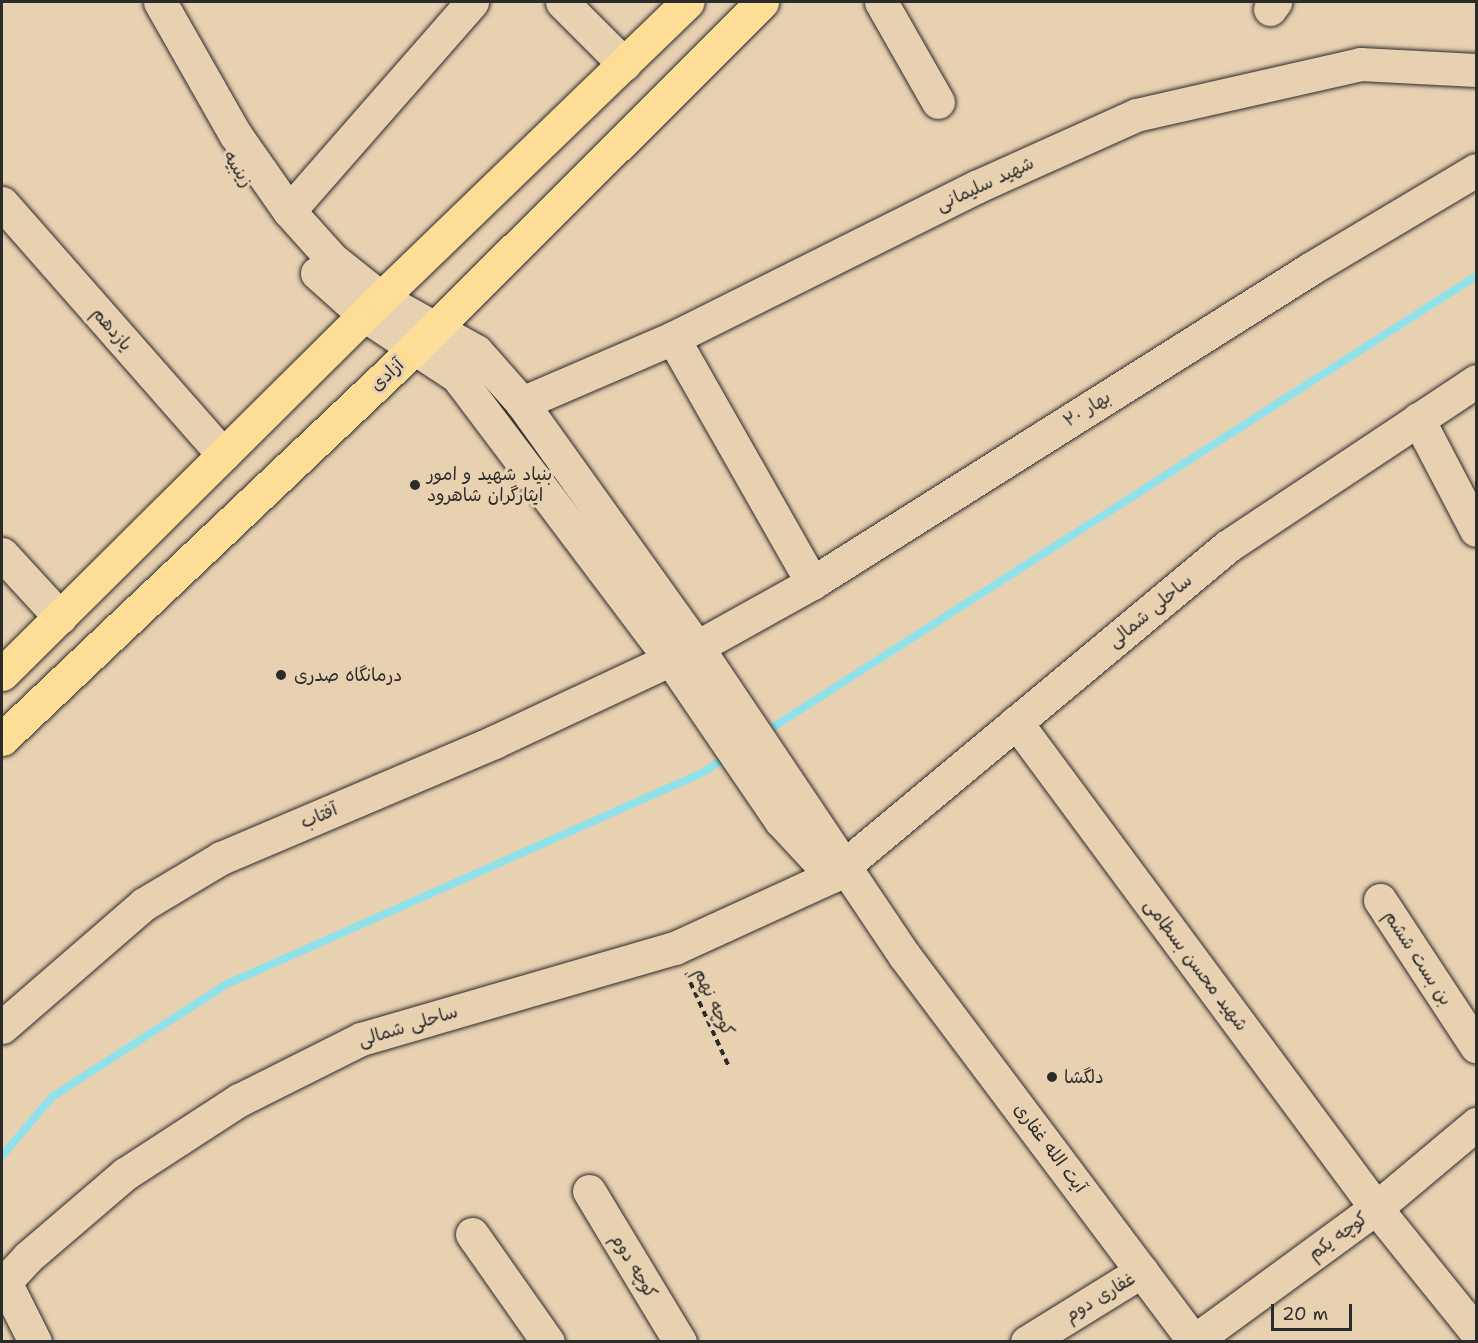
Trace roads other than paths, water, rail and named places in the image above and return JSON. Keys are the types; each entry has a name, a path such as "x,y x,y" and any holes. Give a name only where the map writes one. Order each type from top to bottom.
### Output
{"main road":[{"path":"2,674 373,306 688,2"},
{"name":"آزادی","path":"2,739 425,339 762,2"}],"street":[{"name":"زینبیه","path":"138,2 181,80 276,228 317,273 373,306"},
{"name":"زینبیه","path":"160,2 235,134 289,211 373,306"},
{"path":"289,211 472,2"},
{"path":"562,2 624,64"},
{"path":"881,2 938,102"},
{"name":"شهید سلیمانی","path":"522,403 673,338 976,187 1136,115 1360,64 1476,70"},
{"name":"بهار ۲۰","path":"684,653 812,583 1310,269 1476,170"},
{"name":"یازدهم","path":"2,203 223,455"},
{"path":"373,306 425,339 458,376 684,653"},
{"path":"673,338 812,583"},
{"path":"425,339 476,351 522,403 684,653"},
{"name":"ساحلی شمالی","path":"3,1284 28,1257 124,1174 239,1100 361,1039 675,948 837,871 1228,546 1476,381"},
{"path":"1418,419 1476,530"},
{"path":"2,554 60,617"},
{"name":"آیت الله غفاری","path":"684,653 790,813 904,955 1195,1341"},
{"name":"آفتاب","path":"2,1027 144,904 221,858 494,742 684,653"},
{"name":"شهید محسن بسطامی","path":"1016,722 1376,1208 1476,1332"},
{"name":"بن بست ششم","path":"1380,900 1476,1046"},
{"name":"کوچه یکم","path":"1195,1341 1376,1208 1476,1124"},
{"name":"کوچه دوم","path":"589,1191 680,1341"},
{"path":"472,1234 548,1341"},
{"name":"غفاری دوم","path":"1027,1341 1142,1271"},
{"path":"3,1284 35,1341"}],"waterway":[{"path":"764,733 1476,276"},
{"path":"2,1156 52,1097 227,984 702,773 728,756"}],"place":[{"name":"بنیاد شهید و امور ایثارگران شاهرود","path":"415,485"},
{"name":"درمانگاه صدری","path":"281,675"},
{"name":"دلگشا","path":"1052,1077"}]}
